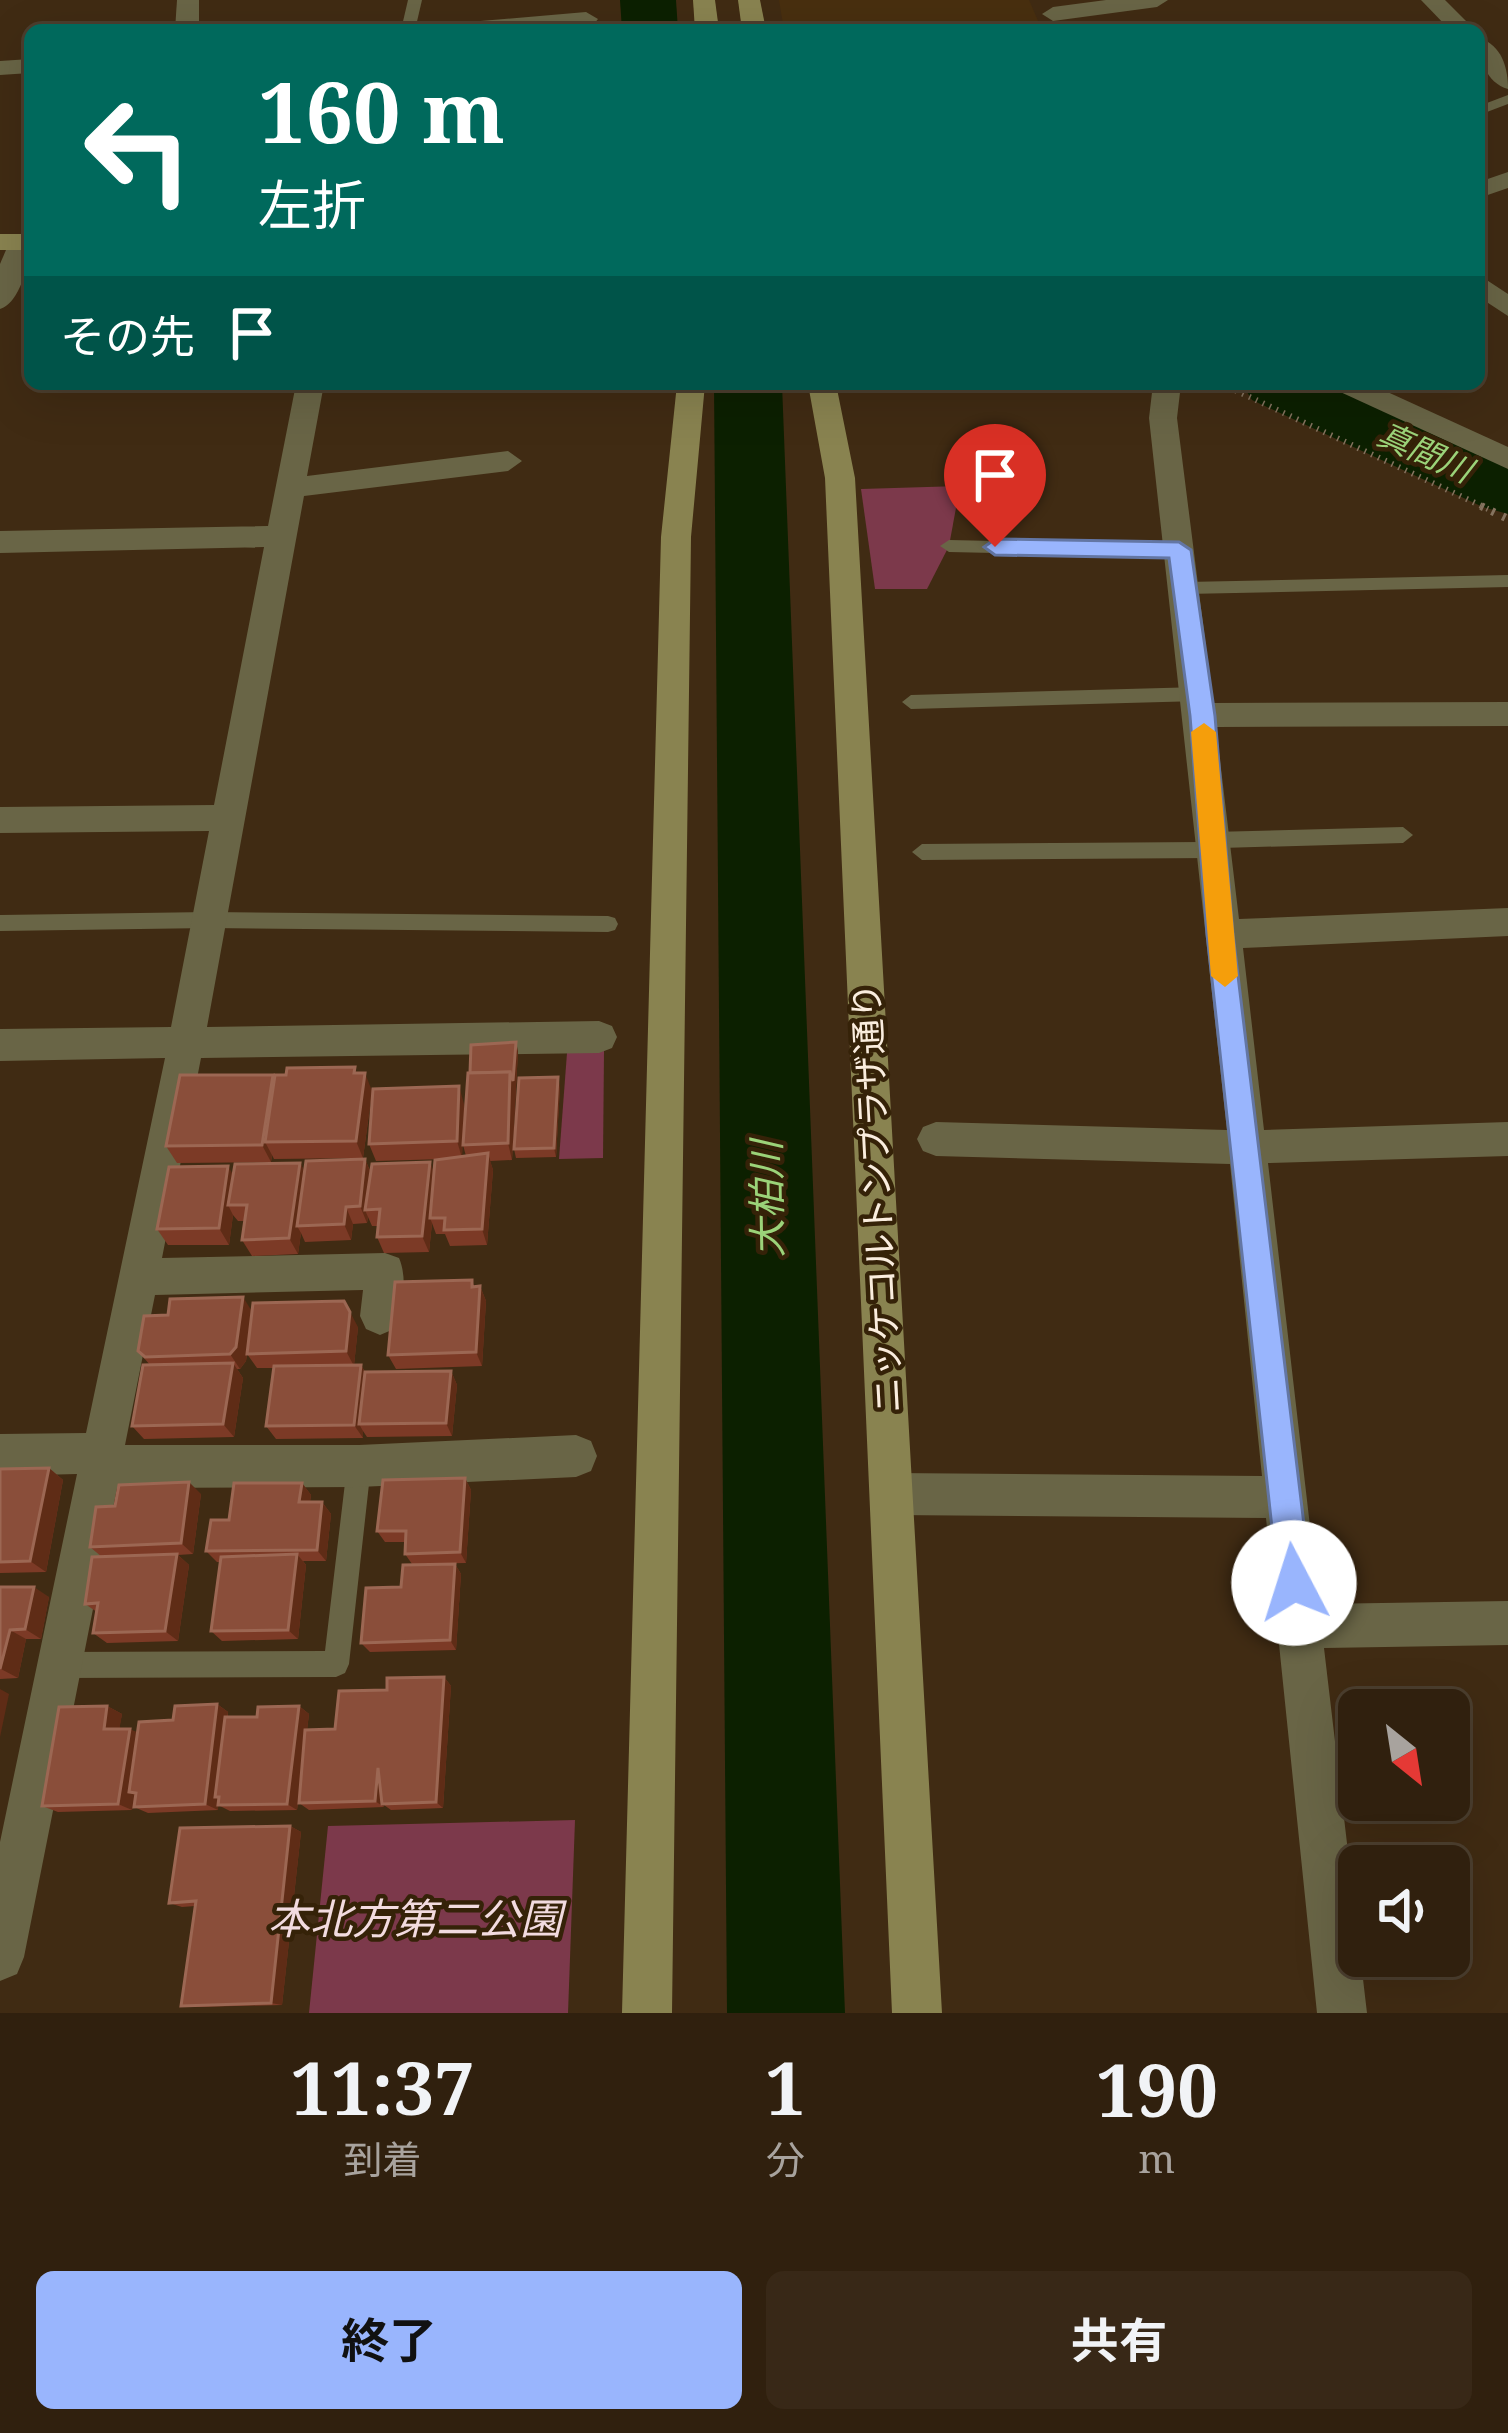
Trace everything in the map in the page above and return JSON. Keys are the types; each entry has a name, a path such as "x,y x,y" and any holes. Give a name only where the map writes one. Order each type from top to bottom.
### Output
{"street":[{"path":"1055,15 1157,0"},
{"path":"1432,0 1457,24"},
{"path":"513,24 586,16"},
{"path":"1485,53 1508,82"},
{"path":"0,302 17,242"},
{"path":"1485,288 1508,308"},
{"path":"0,1957 186,1043 309,390"},
{"path":"647,2013 676,538 690,390"},
{"name":"ニッケコルトンプラザ通り","path":"823,390 840,478 917,2013"},
{"path":"1166,390 1163,418 1201,705 1220,934 1342,2013"},
{"path":"1359,390 1508,459"},
{"path":"290,488 508,461"},
{"path":"0,542 281,536"},
{"path":"1201,705 1508,714"},
{"path":"0,820 228,818"},
{"path":"1220,934 1508,922"},
{"path":"0,1045 599,1037"},
{"path":"936,1139 1244,1147 1508,1139"},
{"path":"138,1277 386,1271 380,1316"},
{"path":"0,1455 103,1453 117,1467 359,1466 576,1456"},
{"path":"892,1494 1287,1497"},
{"path":"1298,1626 1508,1623"}],"lane":[{"path":"949,546 1183,569 1508,580"},
{"path":"911,702 1201,705"},
{"path":"922,852 1403,835"},
{"path":"0,923 608,923"},
{"path":"59,1665 336,1664 359,1466"}],"path":[{"path":"1235,390 1508,519"}],"shaded area":[{"path":"779,0 1029,0 1039,24 783,24"}],"green space":[{"path":"960,486 949,546 927,589 875,589 861,489"},
{"path":"604,1051 603,1158 559,1159 567,1053"},
{"name":"本北方第二公園","path":"575,1820 568,2013 309,2013 328,1826"}],"building":[{"path":"516,1042 513,1081 510,1072 470,1073 471,1045"},
{"path":"355,1067 354,1073 365,1073 356,1141 265,1142 275,1075 286,1075 287,1068"},
{"path":"510,1072 508,1143 463,1145 468,1073"},
{"path":"180,1075 273,1075 262,1145 166,1146"},
{"path":"558,1077 554,1148 514,1149 519,1078"},
{"path":"459,1086 457,1141 369,1144 373,1089"},
{"path":"488,1153 482,1229 444,1230 445,1218 430,1218 435,1160"},
{"path":"365,1159 360,1206 346,1207 344,1224 297,1226 306,1161"},
{"path":"430,1162 422,1236 377,1237 380,1209 365,1210 372,1164"},
{"path":"300,1163 289,1238 242,1240 247,1205 228,1205 235,1164"},
{"path":"228,1166 219,1228 157,1229 169,1167"},
{"path":"472,1280 472,1287 480,1286 476,1352 388,1355 395,1282"},
{"path":"243,1297 236,1347 230,1354 145,1357 138,1351 144,1316 168,1315 170,1299"},
{"path":"344,1301 350,1312 346,1351 247,1354 253,1303"},
{"path":"233,1363 223,1424 132,1426 143,1365"},
{"path":"361,1365 354,1425 266,1426 274,1366"},
{"path":"451,1371 446,1423 359,1424 365,1372"},
{"path":"49,1468 30,1561 0,1562 0,1469"},
{"path":"465,1478 460,1552 405,1554 406,1531 377,1531 383,1480"},
{"path":"189,1482 181,1543 90,1547 96,1507 115,1506 119,1485"},
{"path":"234,1483 302,1483 299,1502 322,1502 317,1550 206,1551 211,1520 229,1520"},
{"path":"177,1554 165,1631 93,1633 98,1603 85,1604 92,1557"},
{"path":"297,1554 288,1630 211,1631 221,1557"},
{"path":"455,1564 450,1640 361,1643 366,1588 401,1587 403,1565"},
{"path":"0,1587 34,1587 25,1629 10,1630 0,1669"},
{"path":"444,1677 436,1802 382,1804 378,1768 375,1801 299,1803 305,1730 335,1729 339,1691 387,1690 387,1678"},
{"path":"217,1704 205,1804 134,1807 136,1793 129,1792 139,1722 173,1720 175,1706"},
{"path":"107,1706 104,1729 130,1729 118,1804 42,1806 59,1707"},
{"path":"299,1706 287,1804 218,1805 219,1797 215,1797 225,1717 257,1717 258,1707"},
{"path":"290,1826 271,2003 181,2006 196,1901 169,1903 180,1828"}],"waterway":[{"name":"真間川","path":"648,0 650,24"},
{"name":"大柏川","path":"748,390 786,2013"},
{"name":"真間川","path":"1289,390 1508,490"}],"slow traffic":[{"path":"1204,732 1225,976"}],"route":[{"path":"995,547 1179,550 1202,716 1220,934 1294,1583"}]}
